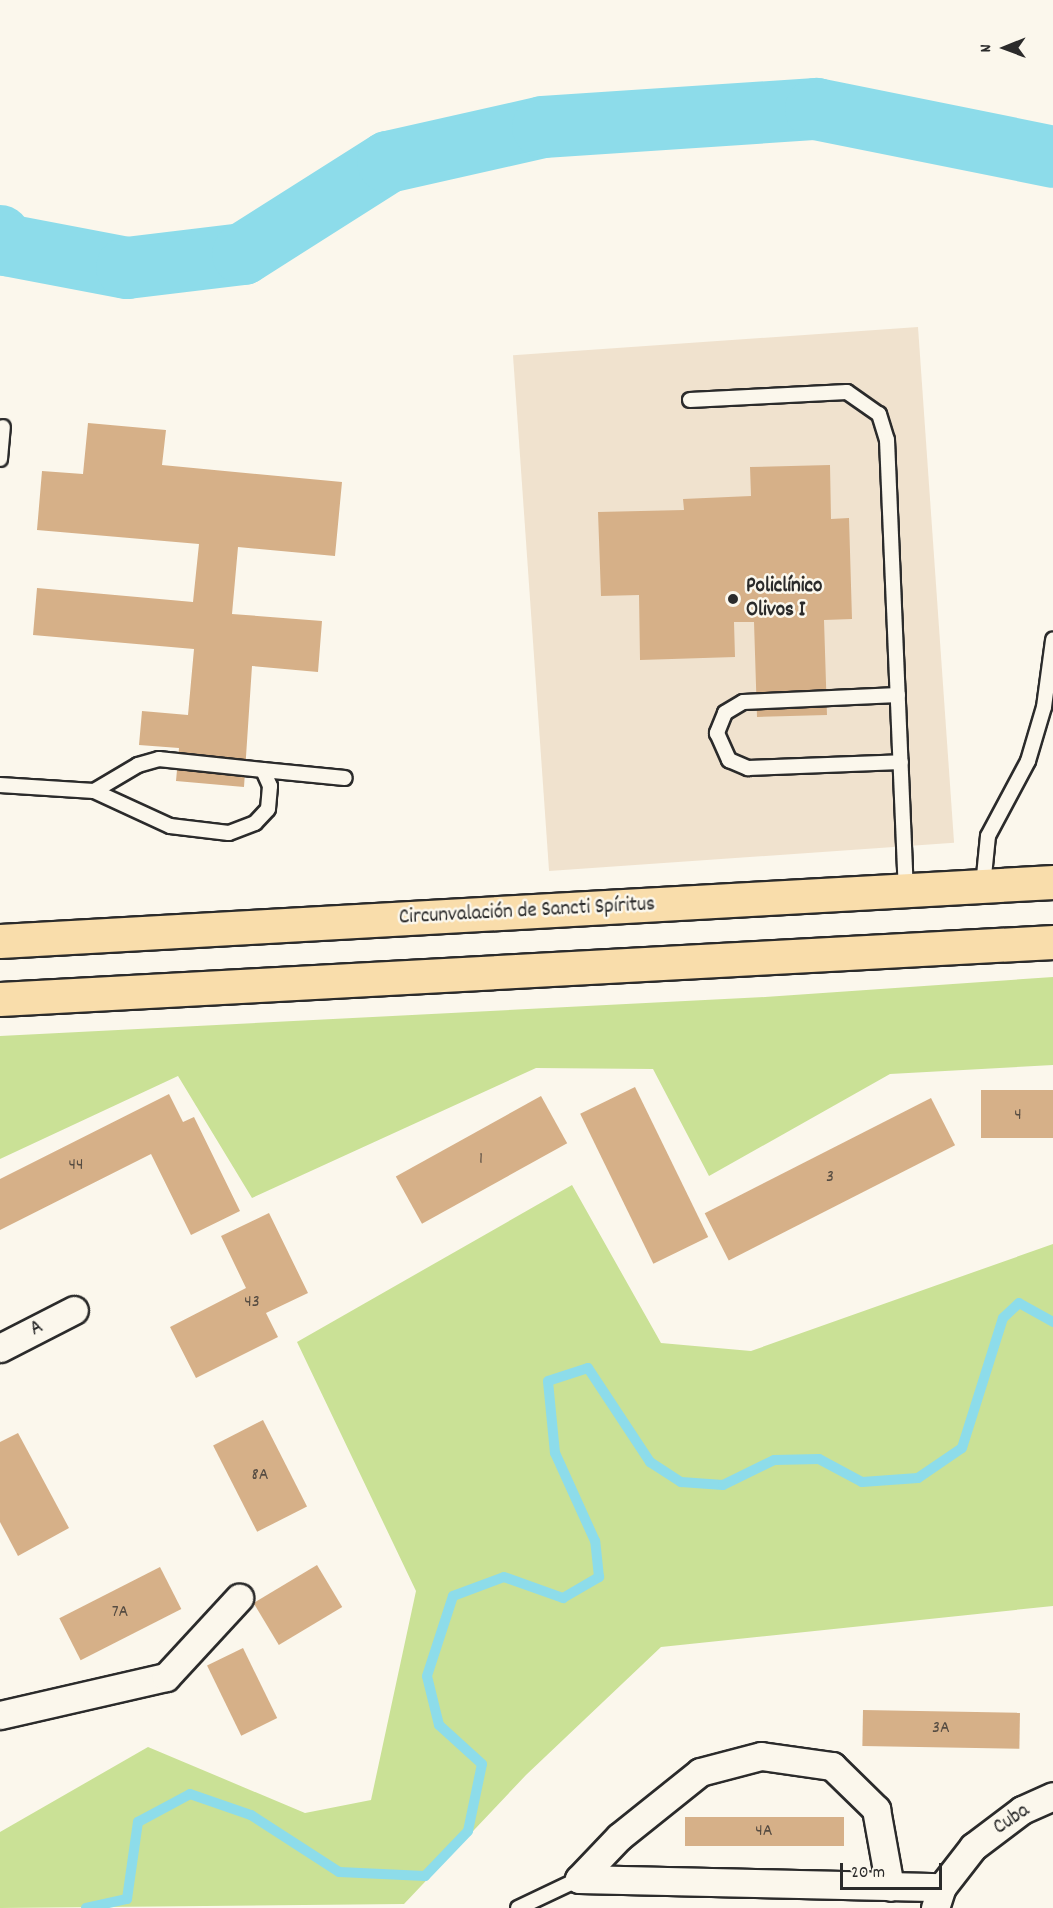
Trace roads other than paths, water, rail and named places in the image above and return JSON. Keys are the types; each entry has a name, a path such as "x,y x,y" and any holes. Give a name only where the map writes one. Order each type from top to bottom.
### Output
{"highway":[{"name":"Circunvalación de Sancti Spíritus","path":"0,941 1053,882"},
{"path":"0,999 1053,942"}],"street":[{"name":"A","path":"0,1348 74,1310"},
{"path":"0,1715 166,1677 239,1598"},
{"path":"579,1879 619,1837 700,1772 760,1756 832,1766 876,1809 890,1887"},
{"name":"Cuba","path":"939,1898 973,1847 1022,1809 1053,1796"},
{"path":"579,1879 890,1887 939,1898"}],"lane":[{"path":"690,400 847,392 866,400 879,414 887,440 906,891"},
{"path":"0,459 3,427"},
{"path":"983,886 988,836 1028,761 1044,708 1053,640"},
{"path":"898,695 743,702 725,713 717,733 729,760 748,768 901,762"},
{"path":"94,791 138,765 159,759 345,778"},
{"path":"0,785 94,791 170,826 229,833 255,822 268,809 270,786 263,770"},
{"path":"518,1908 579,1879"}],"waterway":[{"path":"0,236 6,245 127,268 243,254 388,162 543,127 816,109 1053,157"},
{"path":"86,1908 127,1899 138,1822 190,1794 251,1815 339,1872 425,1876 468,1831 482,1764 439,1725 427,1676 453,1596 504,1577 563,1598 599,1577 595,1541 555,1453 548,1381 588,1368 650,1462 681,1482 723,1485 774,1460 819,1459 862,1482 918,1478 962,1448 1003,1318 1019,1303 1053,1322"}],"place":[{"name":"Policlínico Olivos I","path":"733,599"}]}
